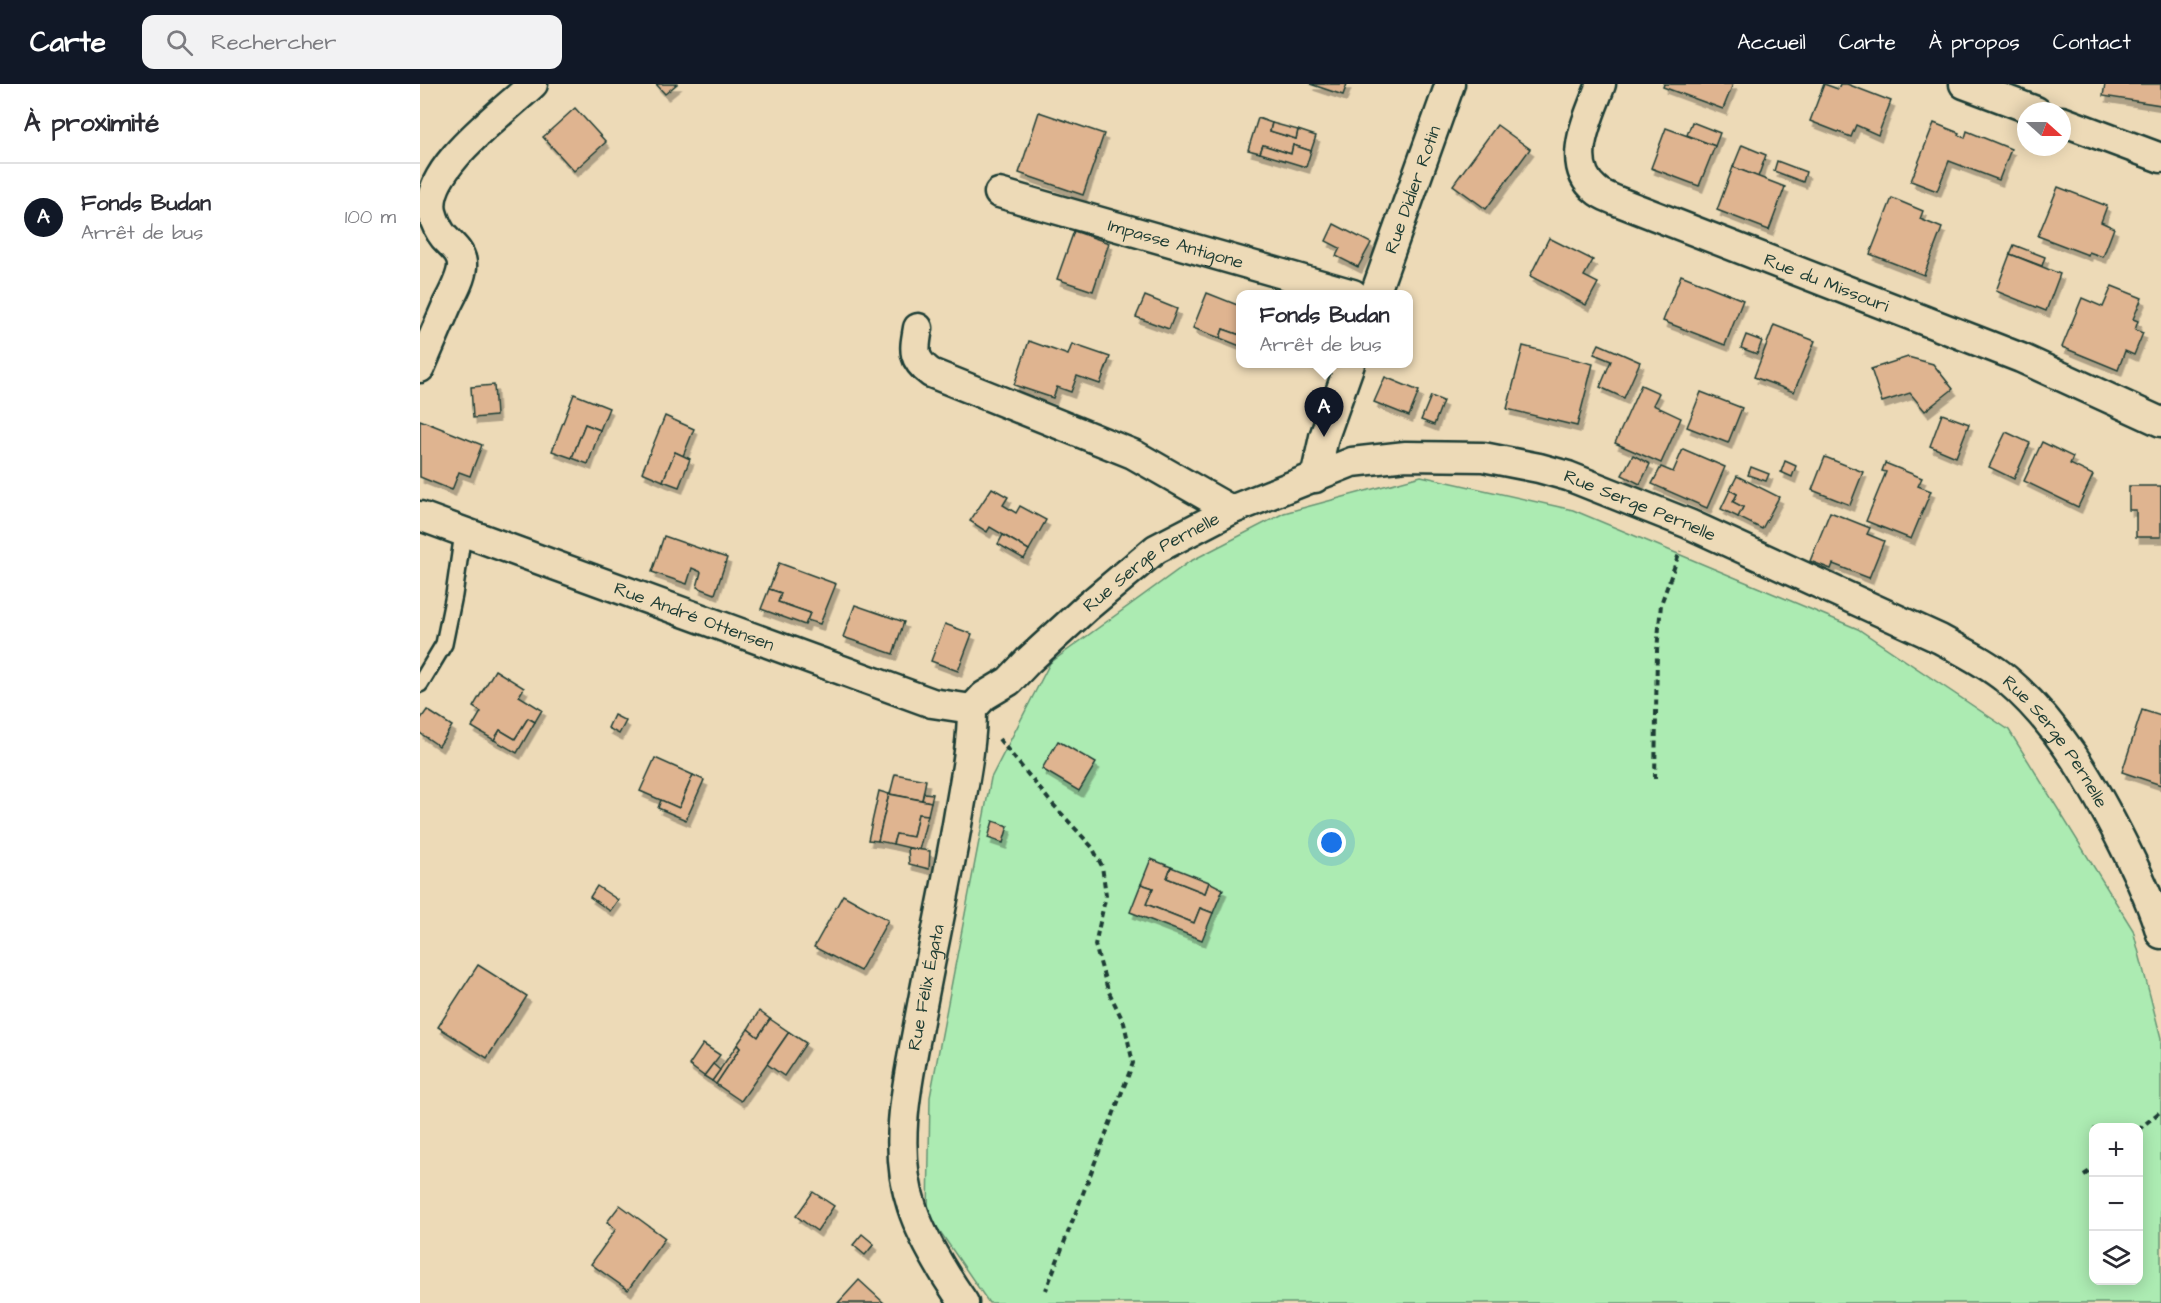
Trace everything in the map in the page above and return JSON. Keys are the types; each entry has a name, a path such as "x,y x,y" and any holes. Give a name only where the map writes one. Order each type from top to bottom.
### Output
{"street":[{"path":"420,368 455,288 462,265 460,254 442,235 437,224 432,211 433,192 446,166 533,84"},
{"name":"Rue Didier Rotin","path":"1376,290 1450,84"},
{"name":"Rue du Missouri","path":"1601,84 1580,150 1581,168 1595,190 1617,201 2021,358 2161,422"},
{"path":"1964,84 2017,104"},
{"path":"2071,124 2161,158"},
{"name":"Impasse Antigone","path":"999,193 1339,290"},
{"path":"918,328 915,345 916,358 921,366 931,373 1133,454 1231,510"},
{"path":"1315,478 1324,436 1348,368"},
{"name":"Rue Serge Pernelle","path":"972,709 984,696 1010,681 1028,661 1087,607 1156,549 1231,510 1353,462 1406,456 1483,457 1531,466 1568,476 1689,524 1940,639 2005,677 2031,701 2075,757 2139,876 2161,934"},
{"name":"Rue André Ottensen","path":"420,516 932,704 972,709"},
{"name":"Rue Félix Égata","path":"964,1303 922,1232 911,1207 903,1162 903,1140 911,1063 956,833 972,735 972,709"}],"lane":[{"path":"420,684 444,644 469,535"}],"path":[{"path":"1655,779 1660,604 1689,524"},
{"path":"972,709 1015,757 1048,800 1092,847 1102,866 1106,895 1095,945 1108,990 1124,1023 1133,1063 1046,1290"},
{"path":"2143,1127 2161,1111"},
{"path":"2084,1175 2089,1172"}],"green space":[{"path":"1421,476 1573,510 1858,629 2009,730 2133,930 2161,1038 2161,1303 989,1303 928,1214 930,1097 991,778 1050,663 1189,562 1284,513"}],"building":[{"path":"656,84 677,84 665,94"},
{"path":"1310,84 1347,84 1343,95"},
{"path":"1664,84 1733,84 1723,109 1663,87"},
{"path":"1824,84 1838,89 1840,84 1847,84 1891,101 1878,135 1856,125 1851,137 1810,121"},
{"path":"2105,84 2161,84 2161,105 2103,96"},
{"path":"575,108 606,142 574,171 543,137"},
{"path":"1039,112 1104,134 1083,195 1019,173"},
{"path":"1258,118 1272,123 1270,131 1296,139 1298,130 1316,136 1311,151 1293,145 1291,154 1263,145 1260,153 1248,150"},
{"path":"1692,122 1720,133 1715,146 1687,135"},
{"path":"1272,123 1298,130 1296,139 1270,131"},
{"path":"1934,123 1959,133 1958,135 1965,138 1967,131 2011,149 1999,180 1949,161 1937,191 1911,181"},
{"path":"1497,125 1530,149 1486,209 1453,185"},
{"path":"1666,128 1715,146 1699,186 1651,168"},
{"path":"1263,145 1291,154 1293,145 1311,151 1306,167 1260,153"},
{"path":"1742,145 1766,155 1758,177 1733,167"},
{"path":"1777,161 1806,172 1803,182 1774,171"},
{"path":"1733,167 1785,187 1769,230 1717,210"},
{"path":"2058,187 2107,206 2101,222 2114,228 2103,257 2089,252 2088,255 2038,236"},
{"path":"1892,198 1923,211 1920,219 1942,228 1924,275 1870,254"},
{"path":"1334,224 1371,243 1358,267 1336,256 1340,248 1326,241"},
{"path":"1074,231 1109,243 1093,291 1057,279"},
{"path":"1549,238 1593,260 1584,276 1598,283 1586,305 1530,276"},
{"path":"2014,245 2045,257 2042,266 2010,254"},
{"path":"2010,254 2060,274 2046,311 1996,291"},
{"path":"1681,275 1743,300 1725,345 1663,321"},
{"path":"2112,286 2142,298 2133,319 2138,321 2135,330 2143,333 2134,355 2125,351 2118,370 2062,347 2082,298 2103,307"},
{"path":"1207,293 1236,304 1236,334 1223,329 1220,338 1193,328"},
{"path":"1145,296 1177,309 1169,329 1136,317"},
{"path":"1774,325 1815,341 1794,392 1754,377"},
{"path":"1223,329 1236,334 1236,344 1220,338"},
{"path":"1746,335 1762,341 1757,354 1741,348"},
{"path":"1029,341 1068,355 1072,344 1110,357 1100,384 1077,376 1071,392 1057,387 1053,398 1014,385"},
{"path":"1599,344 1640,362 1624,398 1600,387 1611,361 1594,354"},
{"path":"1523,346 1593,364 1577,426 1507,409"},
{"path":"1908,357 1933,364 1953,389 1925,411 1910,393 1882,402 1871,369"},
{"path":"1385,377 1419,391 1409,416 1374,402"},
{"path":"494,385 496,416 473,418 471,387"},
{"path":"1641,385 1659,393 1653,405 1681,418 1661,463 1615,443"},
{"path":"1701,392 1742,408 1728,443 1687,427"},
{"path":"574,394 609,408 600,430 585,424 572,458 552,451"},
{"path":"1431,396 1443,401 1434,425 1421,420"},
{"path":"1942,414 1969,424 1956,457 1930,446"},
{"path":"665,416 694,429 683,456 675,452 663,481 642,472"},
{"path":"420,420 482,445 470,476 459,472 452,490 420,477"},
{"path":"585,424 600,430 588,464 572,458"},
{"path":"2006,432 2030,443 2014,479 1989,467"},
{"path":"2042,442 2073,457 2070,464 2093,475 2078,507 2024,481"},
{"path":"1683,449 1725,467 1707,508 1652,484 1661,467 1673,472"},
{"path":"675,452 690,459 679,487 663,481"},
{"path":"1633,455 1650,464 1640,484 1622,475"},
{"path":"1825,457 1863,472 1850,505 1812,490"},
{"path":"1785,461 1796,466 1792,477 1781,472"},
{"path":"1885,463 1922,478 1918,486 1931,491 1911,539 1866,521 1886,472 1882,471"},
{"path":"1751,467 1769,474 1766,481 1748,475"},
{"path":"1737,476 1779,497 1762,529 1738,517 1743,507 1733,502 1737,494 1730,490"},
{"path":"2129,486 2161,486 2161,537 2136,537 2136,510 2129,510"},
{"path":"992,488 1008,497 1003,505 1016,513 1020,506 1046,520 1029,550 990,527 987,532 970,521"},
{"path":"1730,490 1737,494 1733,502 1743,507 1738,517 1721,509"},
{"path":"1830,512 1870,528 1867,534 1884,541 1869,578 1833,564 1831,569 1810,561"},
{"path":"1003,535 1029,550 1024,559 998,544"},
{"path":"664,536 727,558 715,594 697,587 701,572 692,568 687,584 652,572"},
{"path":"779,563 836,584 820,624 807,620 810,613 778,602 781,593 769,589"},
{"path":"769,589 781,593 778,602 810,613 805,625 761,609"},
{"path":"855,605 904,622 893,654 843,637"},
{"path":"945,624 972,634 958,671 931,661"},
{"path":"495,670 524,688 519,696 542,710 535,722 528,718 515,739 500,730 494,740 472,727 481,712 473,707"},
{"path":"427,710 452,726 439,746 420,733 420,720"},
{"path":"2142,710 2161,716 2161,785 2122,772"},
{"path":"614,715 626,721 619,734 608,728"},
{"path":"528,718 535,722 517,753 494,740 500,730 515,739"},
{"path":"1058,741 1096,763 1079,791 1042,769"},
{"path":"655,758 693,775 679,808 640,791"},
{"path":"895,774 926,780 922,800 890,794"},
{"path":"693,775 704,780 686,820 658,808 661,800 679,808"},
{"path":"879,791 889,794 878,841 868,840"},
{"path":"924,793 933,794 931,802 922,800"},
{"path":"889,794 931,802 928,815 918,814 913,837 896,834 893,844 878,841"},
{"path":"918,814 928,815 919,850 893,844 896,834 913,837"},
{"path":"993,821 1008,826 1003,843 988,838"},
{"path":"908,848 930,851 929,869 909,864"},
{"path":"1151,859 1171,867 1167,878 1205,893 1209,882 1223,889 1213,913 1200,908 1194,923 1146,904 1153,888 1141,884"},
{"path":"1171,867 1209,882 1205,893 1167,878"},
{"path":"1141,884 1153,888 1146,904 1194,923 1200,908 1213,913 1202,940 1130,912"},
{"path":"597,886 618,900 610,911 590,897"},
{"path":"843,895 888,920 860,971 814,947"},
{"path":"478,965 527,996 487,1058 438,1027"},
{"path":"759,1011 770,1019 758,1037 748,1029"},
{"path":"770,1019 789,1032 741,1101 716,1084 740,1048 737,1045 748,1029 758,1037"},
{"path":"789,1032 806,1043 784,1076 767,1064"},
{"path":"703,1044 720,1055 704,1076 689,1065"},
{"path":"737,1045 740,1048 716,1084 712,1081"},
{"path":"713,1064 720,1070 712,1081 704,1076"},
{"path":"813,1192 834,1206 817,1231 796,1216"},
{"path":"620,1205 665,1238 628,1290 591,1264 616,1229 607,1222"},
{"path":"862,1234 874,1244 865,1255 853,1245"},
{"path":"859,1280 884,1303 838,1303"}],"place":[{"name":"Fonds Budan","path":"1324,437"}]}
